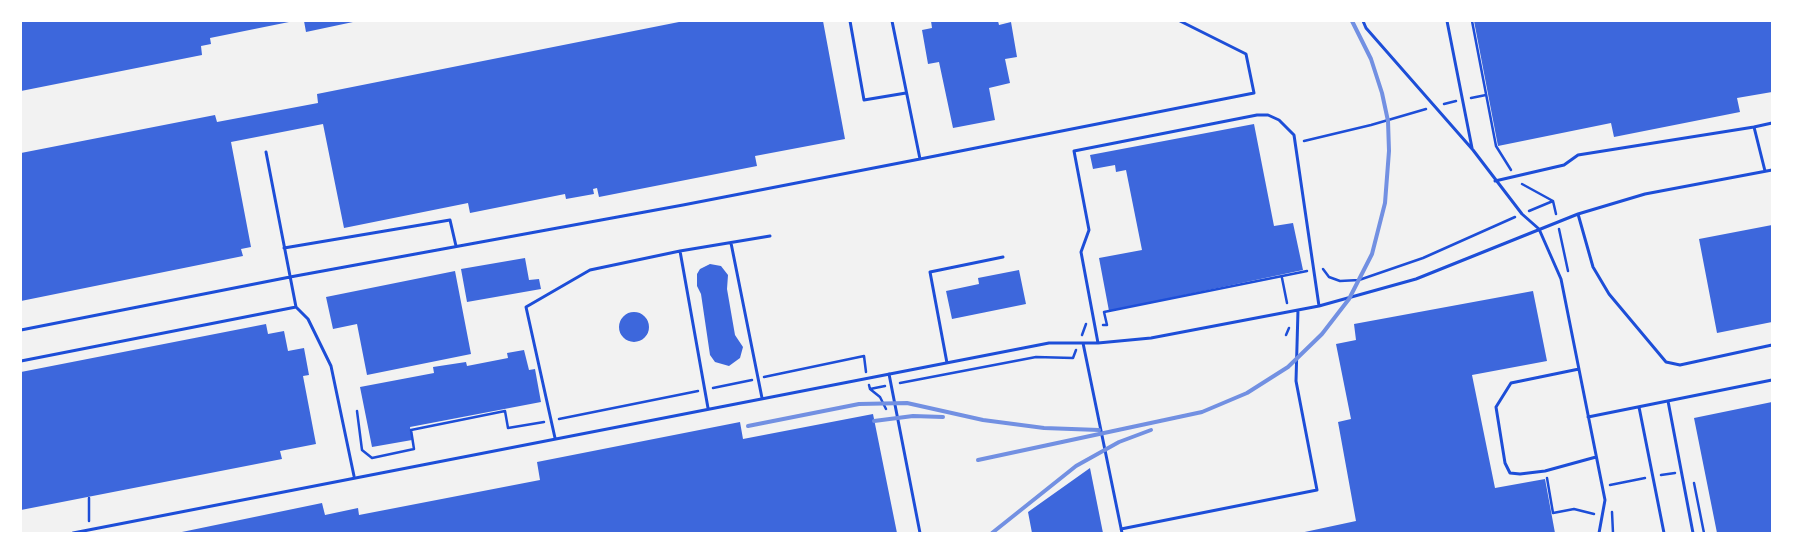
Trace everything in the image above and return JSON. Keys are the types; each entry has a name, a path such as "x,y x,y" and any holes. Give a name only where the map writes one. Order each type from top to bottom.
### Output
{"lane":[{"path":"850,21 864,100 906,93"},
{"path":"892,21 920,159"},
{"path":"21,330 290,277 683,205 1254,93 1246,54 1180,21"},
{"path":"1363,21 1366,28 1473,150 1521,214 1539,229 1561,279 1605,500 1598,533"},
{"path":"1447,21 1473,150"},
{"path":"1098,343 1082,252 1089,230 1074,151 1257,115 1268,115 1279,120 1294,135 1312,270 1319,306"},
{"path":"1494,180 1564,164 1578,155 1772,123"},
{"path":"1754,127 1765,171"},
{"path":"266,152 296,307 308,319 331,366 354,476"},
{"path":"73,533 354,476 1049,343 1098,343 1150,338 1319,306 1416,279 1578,214 1645,194 1772,170"},
{"path":"1578,214 1593,267 1609,294 1666,362 1680,365 1772,345"},
{"path":"284,248 450,220 456,246"},
{"path":"555,438 526,307 590,270 680,251 770,236"},
{"path":"731,243 762,398"},
{"path":"680,251 708,408"},
{"path":"947,362 930,272 1003,257"},
{"path":"21,362 296,307"},
{"path":"1081,343 1121,531 1317,490 1296,380 1298,310"},
{"path":"1579,369 1511,383 1496,407 1505,463 1510,473 1520,474 1546,471 1596,457"},
{"path":"888,374 920,533"},
{"path":"1588,417 1772,380"},
{"path":"1668,401 1693,533"},
{"path":"1639,407 1664,533"}],"path":[{"path":"1302,142 1371,125 1434,106 1486,95"},
{"path":"356,411 362,450 372,458 414,449 411,430 504,411 508,428 757,380 864,356 870,389 1036,357 1073,358 1081,343 1086,324 1107,325 1104,312 1312,270 1321,266 1330,277 1340,281 1359,280 1423,258 1470,239 1479,231 1553,201"},
{"path":"1546,471 1553,513 1574,510 1612,517"},
{"path":"1692,475 1704,533"},
{"path":"89,498 90,529"}],"building":[{"path":"21,21 289,22 210,38 211,44 201,46 202,55 21,91"},
{"path":"304,21 353,21 353,22 306,32"},
{"path":"684,21 823,21 845,139 755,156 757,166 599,197 597,188 593,189 594,194 566,199 565,194 470,213 468,203 344,228 323,124 231,142 251,247 241,249 243,256 21,301 21,153 215,115 217,122 318,103 317,94"},
{"path":"931,21 998,21 999,25 1011,22 1017,57 1005,59 1010,83 989,88 995,120 953,128 939,62 928,64 922,30 932,28"},
{"path":"1474,21 1772,21 1772,92 1737,98 1740,112 1614,137 1611,123 1498,146"},
{"path":"1254,124 1274,226 1293,223 1303,270 1109,311 1099,258 1142,250 1126,170 1116,172 1115,165 1093,169 1090,155"},
{"path":"1772,225 1772,322 1717,333 1699,239"},
{"path":"525,258 529,280 539,279 541,289 467,302 461,269"},
{"path":"710,264 721,266 728,275 727,289 735,335 743,347 740,358 729,366 715,362 710,355 701,294 697,286 697,274 700,269"},
{"path":"1019,270 1026,304 952,319 946,291 979,284 978,278"},
{"path":"455,271 471,354 367,375 357,324 333,329 326,297"},
{"path":"1533,291 1547,361 1472,375 1495,488 1545,479 1555,533 1300,533 1356,521 1338,422 1351,419 1336,344 1356,340 1354,324"},
{"path":"634,312 645,316 649,327 645,338 634,342 623,338 619,327 623,316"},
{"path":"266,324 268,334 284,331 288,351 304,348 309,375 303,376 316,444 280,451 282,459 21,510 21,372"},
{"path":"524,350 529,370 535,369 541,402 410,427 412,440 372,447 360,387 434,373 433,367 466,362 467,366 508,358 507,353"},
{"path":"1772,402 1772,532 1717,533 1694,418"},
{"path":"873,414 897,533 177,533 322,503 325,515 358,508 359,515 540,480 537,462 740,422 743,439"},
{"path":"1090,468 1103,533 1032,533 1028,512"}],"railway":[{"path":"978,460 1202,412 1247,393 1288,367 1322,334 1349,299 1372,254 1385,203 1389,151 1388,121 1382,93 1371,59 1352,21"},
{"path":"748,426 859,404 907,403 983,420 1044,428 1099,430"},
{"path":"874,421 913,416 943,417"},
{"path":"992,533 1076,466 1119,442 1151,430"}]}
